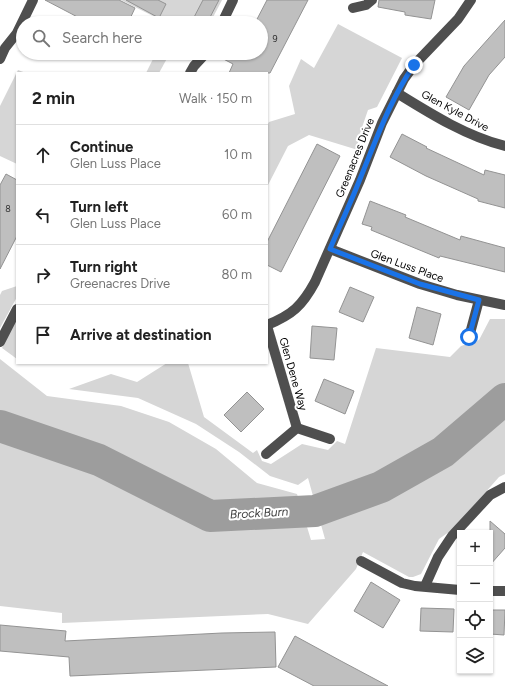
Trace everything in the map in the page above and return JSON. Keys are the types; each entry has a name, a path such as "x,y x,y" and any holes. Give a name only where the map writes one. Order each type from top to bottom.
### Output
{"street":[{"path":"225,16 233,0"},
{"path":"353,8 366,5 372,0"},
{"name":"Greenacres Drive","path":"268,325 284,318 306,298 330,249 360,180 382,123 397,93 414,65 458,20 471,0"},
{"path":"24,16 29,2"},
{"path":"0,59 5,48 16,35"},
{"path":"191,72 200,60"},
{"name":"Glen Kyle Drive","path":"397,93 461,130 489,142 505,146"},
{"name":"Glen Luss Place","path":"330,249 420,284 479,300 505,305"},
{"path":"469,337 479,300"},
{"path":"0,342 16,311"},
{"name":"Glen Dene Way","path":"268,328 297,428"},
{"name":"Glen Dene Way","path":"297,428 330,439"},
{"name":"Glen Dene Way","path":"266,454 297,428"},
{"path":"425,586 438,558 452,536 490,495 505,487"},
{"path":"361,561 402,583 415,586 457,590"},
{"path":"493,591 505,591"}],"shaded area":[{"path":"121,0 222,0 214,16 153,16"},
{"path":"338,24 402,58 377,107 368,110 358,139 358,150 309,135 288,146 268,185 268,124 269,122 295,114 289,86 301,59 314,68"},
{"path":"152,60 166,60 160,72 146,72"},
{"path":"16,74 16,164 0,156 0,106"},
{"path":"16,286 16,299 0,328 0,295 2,291"},
{"path":"490,319 505,319 505,474 499,477 453,529 439,539 421,574 409,577 363,552 356,569 308,624 268,614 62,623 62,613 0,606 0,359 47,396 121,406 169,422 216,449 257,483 297,494 311,540 325,539 308,478 298,485 270,476 239,452 196,424 138,398 69,389 111,374 137,382 165,364 188,364 204,417 253,453 257,450 262,461 271,464 302,444 328,450 337,441 345,444 376,348 450,357 461,346 479,340"},
{"path":"16,320 16,358 2,348"}],"building":[{"path":"45,0 119,0 135,8 131,16 76,16"},
{"path":"126,0 158,0 166,4 160,16 155,16"},
{"path":"203,0 219,0 211,16 195,16"},
{"path":"267,0 308,0 270,73 229,72 233,64 225,60 268,60 268,16 259,16"},
{"path":"379,0 435,0 431,19 405,15 405,12 378,7"},
{"path":"505,20 505,57 489,75 469,110 446,97 464,66"},
{"path":"402,134 427,147 426,148 484,175 485,170 505,175 505,208 478,201 478,199 426,176 390,157"},
{"path":"317,144 340,156 281,272 268,266 268,240"},
{"path":"6,174 16,179 16,238 0,269 0,185"},
{"path":"370,201 406,215 405,217 460,240 461,236 505,248 505,272 440,256 439,258 371,230 372,227 362,224"},
{"path":"350,287 374,297 363,322 339,312"},
{"path":"417,307 441,314 433,345 409,338"},
{"path":"312,326 337,328 334,360 310,358"},
{"path":"324,379 354,391 345,414 315,401"},
{"path":"247,392 264,409 241,432 224,415"},
{"path":"490,521 505,534 505,548 493,562 493,530 490,530"},
{"path":"371,582 400,600 383,628 354,611"},
{"path":"421,608 454,609 453,632 420,631"},
{"path":"493,610 505,610 504,635 493,634"},
{"path":"0,625 66,631 65,641 222,633 275,632 276,667 70,676 69,657 0,651"},
{"path":"295,636 388,686 314,686 278,667"}],"waterway":[{"name":"Brock Burn","path":"0,426 99,460 210,516 315,511 381,487 443,452 505,399"}],"route":[{"path":"414,65 404,79 382,123 360,180 330,249 420,284 479,300 469,337"}]}
